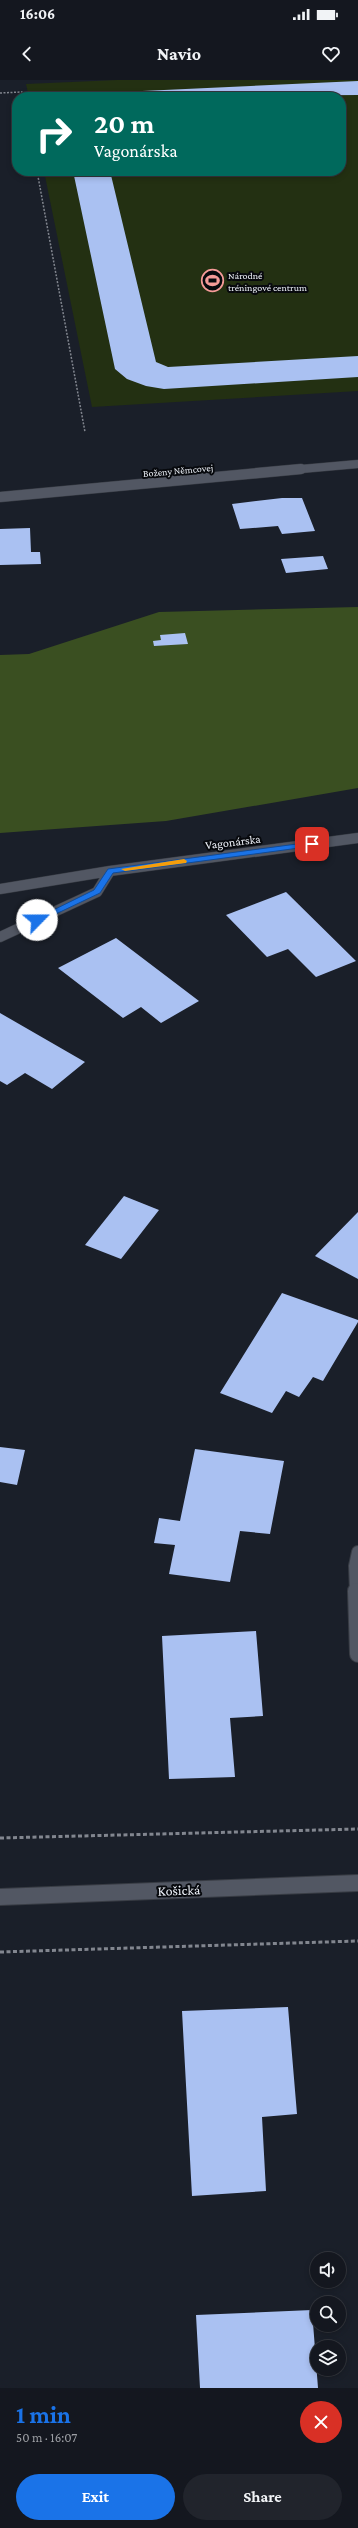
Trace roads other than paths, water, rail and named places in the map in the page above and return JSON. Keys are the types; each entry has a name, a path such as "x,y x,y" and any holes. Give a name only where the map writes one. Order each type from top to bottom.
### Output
{"street":[{"name":"Boženy Němcovej","path":"0,497 358,464"},
{"name":"Vagonárska","path":"0,889 110,871 358,838"},
{"path":"0,937 97,892 110,871"},
{"path":"358,1552 354,1566 358,1654"},
{"name":"Košická","path":"0,1897 358,1883"}],"place":[{"name":"Národné tréningové centrum","path":"212,281"}]}
